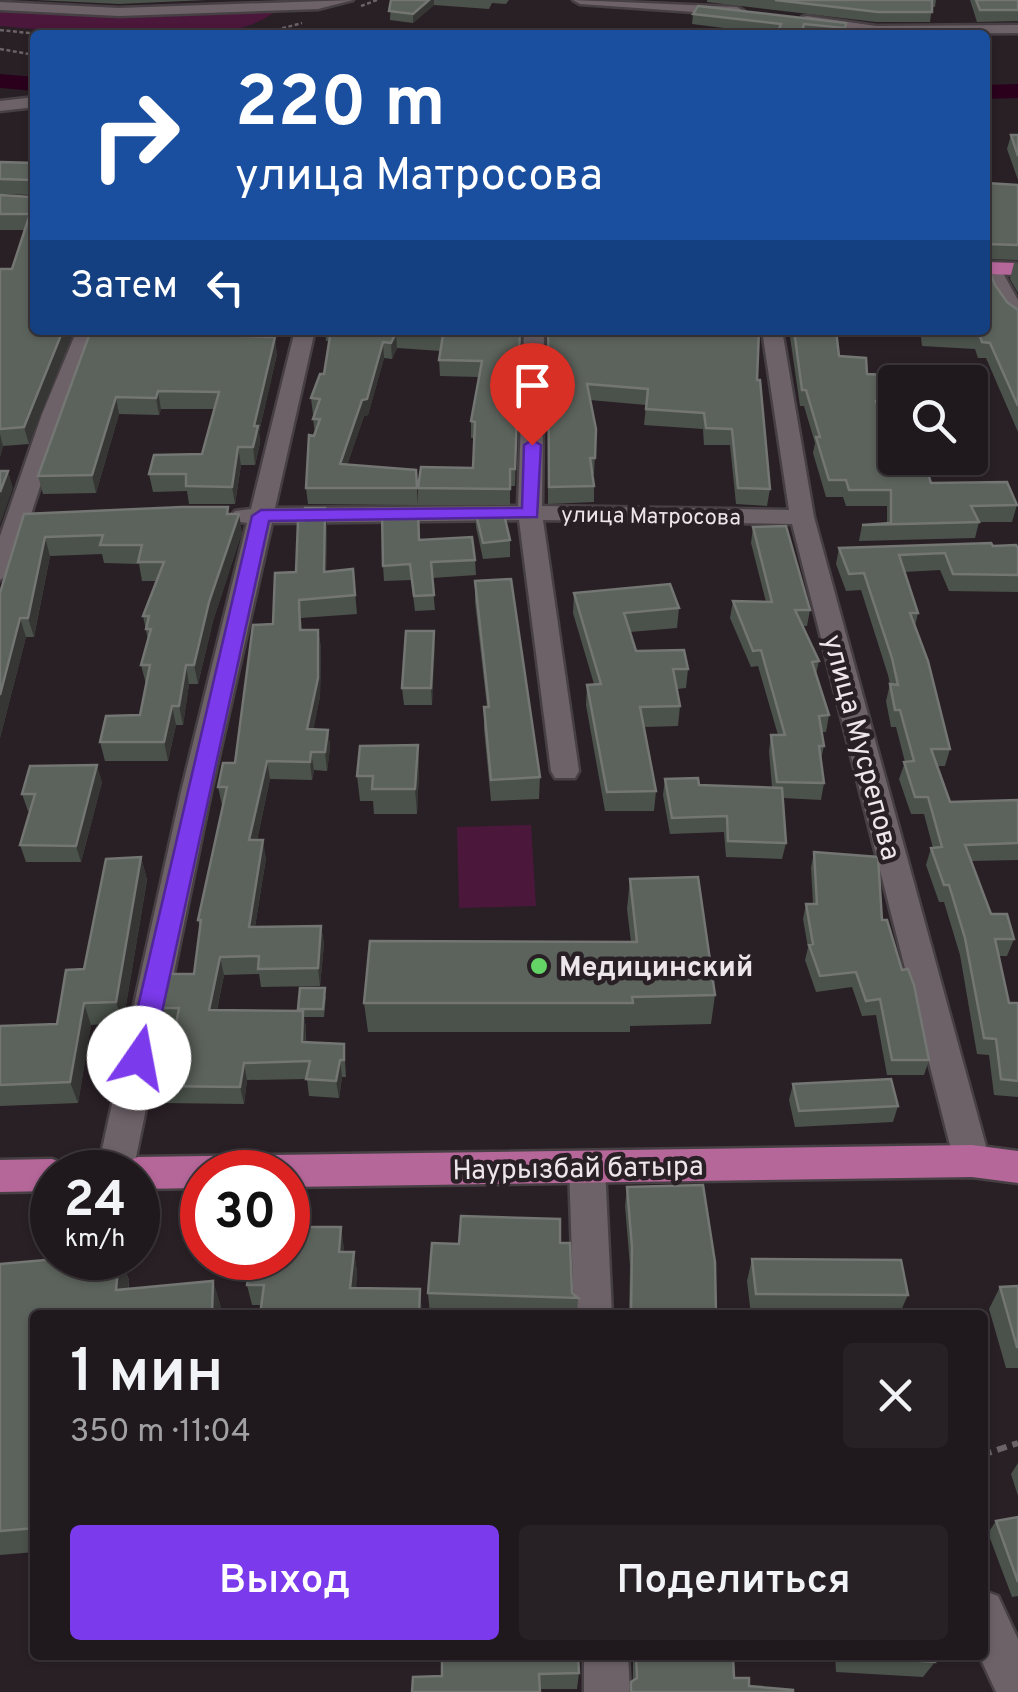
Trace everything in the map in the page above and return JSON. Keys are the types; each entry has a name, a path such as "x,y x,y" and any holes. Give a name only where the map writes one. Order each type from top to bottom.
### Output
{"main road":[{"path":"990,268 1018,269"},
{"name":"Наурызбай батыра","path":"160,1173 972,1161 1018,1167"},
{"path":"0,1176 30,1175"}],"street":[{"path":"0,6 119,12 200,4 318,5 346,0"},
{"path":"580,0 752,6"},
{"path":"784,17 876,30 956,22 1018,29"},
{"path":"0,106 30,103"},
{"path":"990,271 1018,319"},
{"path":"0,572 29,514 33,477 85,335"},
{"path":"120,1150 196,792 304,335"},
{"path":"534,335 530,513 565,771"},
{"name":"улица Мусрепова","path":"773,335 802,517 822,554 972,1161"},
{"path":"0,478 33,477"},
{"name":"улица Матросова","path":"224,516 530,513 802,517"},
{"path":"588,1167 593,1310"},
{"path":"988,1625 1018,1688"},
{"path":"606,1660 607,1692"}],"path":[{"path":"0,30 30,33"},
{"path":"0,49 30,54"},
{"path":"988,1453 1018,1443"}],"shaded area":[{"path":"0,6 130,13 257,7 276,11 252,24 228,30 46,30 0,26"},
{"path":"531,825 536,906 459,908 457,827"}],"building":[{"path":"391,0 429,0 413,14 389,11"},
{"path":"775,0 932,0 932,12 878,12"},
{"path":"976,0 1018,0 1018,10 980,10"},
{"path":"698,6 846,23 845,28 804,24 802,30 790,30 779,29 781,24 693,14"},
{"path":"1011,135 1018,135 1018,156"},
{"path":"0,162 30,163 30,180 0,179"},
{"path":"990,183 1018,185 1018,245 990,244"},
{"path":"0,195 30,197 30,214 0,214"},
{"path":"30,214 30,335 61,335 24,427 0,429 0,269 12,269"},
{"path":"990,272 1007,302 1018,310 1018,406 990,343 982,342 980,335 990,335"},
{"path":"89,335 275,337 254,426 258,426 253,447 238,447 232,487 186,486 186,474 149,474 154,455 202,454 219,392 158,391 156,398 116,397 92,475 38,476"},
{"path":"330,335 395,335 391,343 383,342 367,399 362,400 340,464 416,470 417,488 306,488 309,435 314,436 320,419 313,419 320,399 311,398 320,374 324,374"},
{"path":"443,335 520,335 515,469 510,469 510,489 418,488 421,467 473,468 475,422 471,421 482,361 439,360"},
{"path":"548,335 759,335 757,380 770,489 738,488 732,429 706,428 704,413 646,409 648,389 587,384 596,429 595,458 590,458 594,486 549,487"},
{"path":"795,335 837,335 839,356 866,358 867,374 878,375 878,475 928,475 931,483 1007,482 1017,505 971,506 979,522 862,525 891,523 891,490 849,490 846,480 829,480 806,390 802,390"},
{"path":"0,471 8,471 0,492"},
{"path":"228,507 227,514 239,514 209,602 194,665 186,665 179,706 172,706 164,742 100,742 106,716 140,715 150,665 141,665 151,629 146,629 149,616 143,616 164,562 138,562 142,545 100,545 103,535 45,537 28,618 20,618 0,695 0,593 24,514"},
{"path":"305,508 325,508 324,572 353,569 355,595 299,600 300,630 318,630 318,678 307,729 328,730 325,752 311,752 310,762 267,761 249,840 263,840 249,927 321,926 318,968 258,969 259,956 220,957 209,1010 303,1011 302,1042 344,1044 344,1060 340,1060 336,1081 306,1079 310,1061 244,1063 240,1087 156,1086 161,1063 169,1063 179,1008 162,1008 169,974 194,974 198,920 227,787 218,787 223,763 235,763 253,625 273,624 275,573 296,572 298,521 304,521"},
{"path":"475,510 503,510 510,540 483,543"},
{"path":"382,511 418,511 419,540 472,537 475,560 431,562 434,595 414,596 410,564 383,566"},
{"path":"786,526 810,610 795,610 819,661 812,662 829,715 819,716 824,783 777,782 771,735 785,735 761,650 753,651 733,601 772,602 753,527"},
{"path":"1016,545 1018,575 953,574 945,553 899,555 918,613 910,613 928,661 950,749 931,749 950,802 1018,800 1018,843 965,845 991,914 1007,914 1014,939 995,939 1009,1003 1018,1003 1018,1081 1001,1079 996,1039 984,1038 965,938 949,885 944,885 931,848 942,847 928,797 915,797 904,762 914,761 900,710 895,710 890,684 898,685 892,658 864,573 849,574 839,548"},
{"path":"511,579 540,777 491,780 484,707 489,707 475,581"},
{"path":"670,584 679,608 624,613 636,651 684,650 688,669 673,669 680,706 640,707 656,791 607,792 587,685 601,684 574,593"},
{"path":"406,631 434,631 431,688 402,688"},
{"path":"418,745 415,789 372,789 373,776 357,776 360,746"},
{"path":"97,765 76,846 20,845 35,794 22,794 30,766"},
{"path":"698,778 699,785 782,788 786,843 728,841 727,816 672,818 665,779"},
{"path":"814,852 878,857 882,920 887,920 902,970 908,969 914,985 929,1060 892,1060 880,999 866,1001 856,972 820,976 809,945 813,944 806,904 817,904"},
{"path":"141,857 116,1002 84,1003 70,1082 0,1085 0,1026 57,1024 66,970 84,969 106,859"},
{"path":"698,877 715,995 632,997 633,1003 364,1003 370,941 637,942 630,879"},
{"path":"300,988 325,988 323,1009 298,1009"},
{"path":"891,1079 898,1106 799,1111 793,1084"},
{"path":"703,1185 715,1262 716,1310 631,1310 632,1247 627,1187"},
{"path":"461,1216 560,1219 560,1243 570,1243 572,1293 578,1298 428,1293 432,1243 459,1244"},
{"path":"310,1227 341,1227 339,1252 354,1252 350,1288 420,1289 419,1310 261,1310 264,1285 247,1285 248,1280 310,1280"},
{"path":"752,1259 901,1260 908,1295 756,1294"},
{"path":"30,1261 30,1280 117,1280 116,1290 213,1281 212,1310 30,1310 30,1528 0,1531 0,1264"},
{"path":"1018,1286 1018,1347 1017,1347 1000,1287"},
{"path":"1018,1517 1018,1582 996,1521"},
{"path":"442,1660 578,1660 579,1673 539,1674 540,1692 412,1692 413,1677 442,1676"},
{"path":"636,1660 733,1660 734,1678 749,1678 749,1686 793,1692 631,1692 631,1682 637,1678"}],"waterway":[{"path":"0,81 30,84"},
{"path":"990,92 1018,91"}],"place":[{"name":"Медицинский","path":"539,966"}],"route":[{"path":"139,1058 261,516 530,513 532,445"}]}
